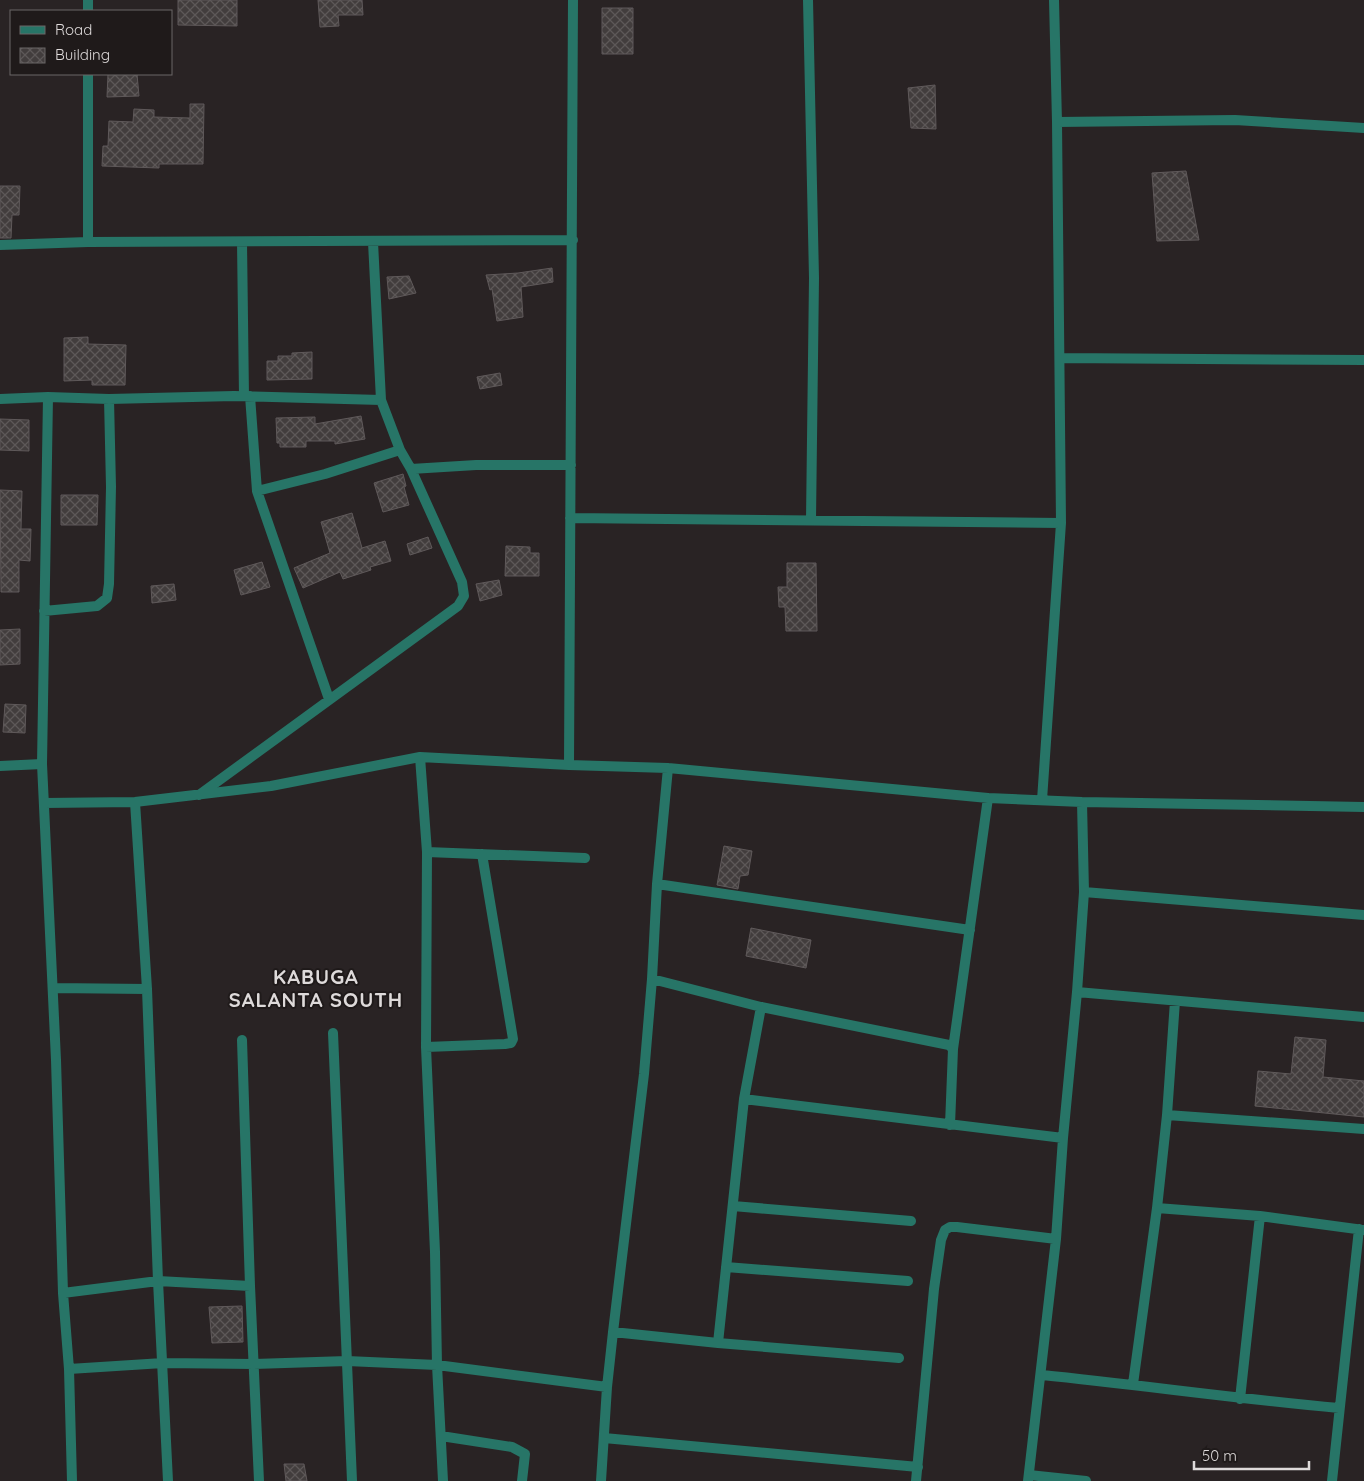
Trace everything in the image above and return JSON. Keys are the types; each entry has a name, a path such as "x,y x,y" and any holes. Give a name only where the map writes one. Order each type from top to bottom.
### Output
{"street":[{"path":"569,766 573,0"},
{"path":"808,0 814,278 811,520"},
{"path":"1042,800 1060,523 1060,358 1054,0"},
{"path":"88,75 88,242"},
{"path":"1057,122 1235,120 1364,128"},
{"path":"0,244 572,240"},
{"path":"242,242 247,396 257,491 329,699"},
{"path":"198,794 458,606 464,596 462,582 412,469 400,450 381,400 373,242"},
{"path":"1060,358 1364,360"},
{"path":"0,399 247,396 381,400"},
{"path":"48,398 42,764 53,988 63,1293 69,1369 72,1481"},
{"path":"44,611 98,606 107,598 111,487 109,399"},
{"path":"257,491 325,474 400,450"},
{"path":"412,469 476,465 571,465"},
{"path":"570,518 1060,523"},
{"path":"420,757 426,852 426,1047 443,1481"},
{"path":"44,802 135,802 271,786 420,757 569,766 668,768 988,798 1082,802 1364,807"},
{"path":"0,766 42,764"},
{"path":"601,1481 607,1387 644,1074 657,884 668,768"},
{"path":"950,1124 953,1049 988,798"},
{"path":"135,802 147,989 168,1481"},
{"path":"1082,802 1084,892 1077,992 1063,1138 1056,1238 1029,1478 1086,1481"},
{"path":"426,852 585,858"},
{"path":"426,1047 511,1044 513,1039 482,854"},
{"path":"657,884 970,930"},
{"path":"1084,892 1364,915"},
{"path":"652,979 760,1007 949,1045 953,1049"},
{"path":"53,988 147,989"},
{"path":"1077,992 1364,1017"},
{"path":"1133,1384 1157,1208 1167,1115 1175,1001"},
{"path":"718,1343 744,1099 760,1007"},
{"path":"333,1033 352,1481"},
{"path":"242,1040 259,1481"},
{"path":"744,1099 1063,1138"},
{"path":"1167,1115 1364,1129"},
{"path":"733,1206 911,1221"},
{"path":"1157,1208 1260,1216 1362,1230 1339,1408 1332,1481"},
{"path":"1240,1398 1260,1216"},
{"path":"916,1481 934,1289 941,1240 945,1230 950,1227 957,1227 1056,1238"},
{"path":"726,1267 908,1281"},
{"path":"63,1293 158,1281 250,1286"},
{"path":"613,1332 899,1358"},
{"path":"69,1369 163,1362 254,1364 347,1361 437,1365 607,1387"},
{"path":"1042,1375 1339,1408"},
{"path":"440,1436 512,1447 522,1452 525,1454 522,1481"},
{"path":"604,1438 918,1467"}],"building":[{"path":"178,0 237,0 237,26 178,25"},
{"path":"318,0 362,0 363,15 338,15 339,26 320,27"},
{"path":"602,8 633,8 633,54 602,54"},
{"path":"108,75 137,75 139,96 107,97"},
{"path":"935,85 936,129 911,128 908,88"},
{"path":"190,104 204,104 203,164 159,164 159,168 102,166 103,146 108,146 109,121 133,122 134,109 154,110 154,117 190,118"},
{"path":"1186,171 1199,240 1157,241 1152,173"},
{"path":"0,186 20,186 19,215 12,215 11,238 0,238"},
{"path":"552,268 553,282 521,287 523,317 497,321 492,289 490,290 486,275"},
{"path":"409,276 416,293 389,299 387,277"},
{"path":"88,337 88,344 126,345 125,385 92,385 92,380 64,381 64,338"},
{"path":"312,352 312,379 267,380 267,361 278,361 278,356 292,356 292,353"},
{"path":"500,373 502,385 480,389 477,377"},
{"path":"361,416 365,439 335,444 335,441 306,441 306,447 280,447 280,443 277,443 276,418 315,417 315,424"},
{"path":"0,419 29,420 29,451 0,450"},
{"path":"403,474 409,505 383,512 374,483"},
{"path":"0,490 22,491 21,529 31,529 30,561 19,560 19,592 1,592"},
{"path":"61,495 98,495 97,525 61,525"},
{"path":"352,513 362,548 385,541 391,561 370,567 371,570 343,579 340,572 303,588 294,568 330,553 321,522"},
{"path":"428,537 432,548 410,555 407,544"},
{"path":"506,546 530,547 530,553 539,553 539,576 505,576"},
{"path":"262,562 270,587 241,595 234,570"},
{"path":"787,563 816,563 817,631 786,631 785,607 779,607 778,587 787,587"},
{"path":"499,580 502,595 480,601 476,584"},
{"path":"174,584 176,600 152,603 151,586"},
{"path":"20,629 20,664 0,665 0,630"},
{"path":"5,704 26,705 25,733 3,732"},
{"path":"724,846 752,851 748,875 740,876 738,889 717,885"},
{"path":"751,928 811,940 806,968 746,956"},
{"path":"1295,1037 1326,1040 1323,1077 1364,1081 1364,1117 1255,1106 1258,1071 1291,1074"},
{"path":"242,1306 243,1342 212,1343 209,1307"},
{"path":"284,1464 304,1464 307,1481 286,1481"}],"district":[{"name":"KABUGA SALANTA SOUTH","path":"316,988"}]}
